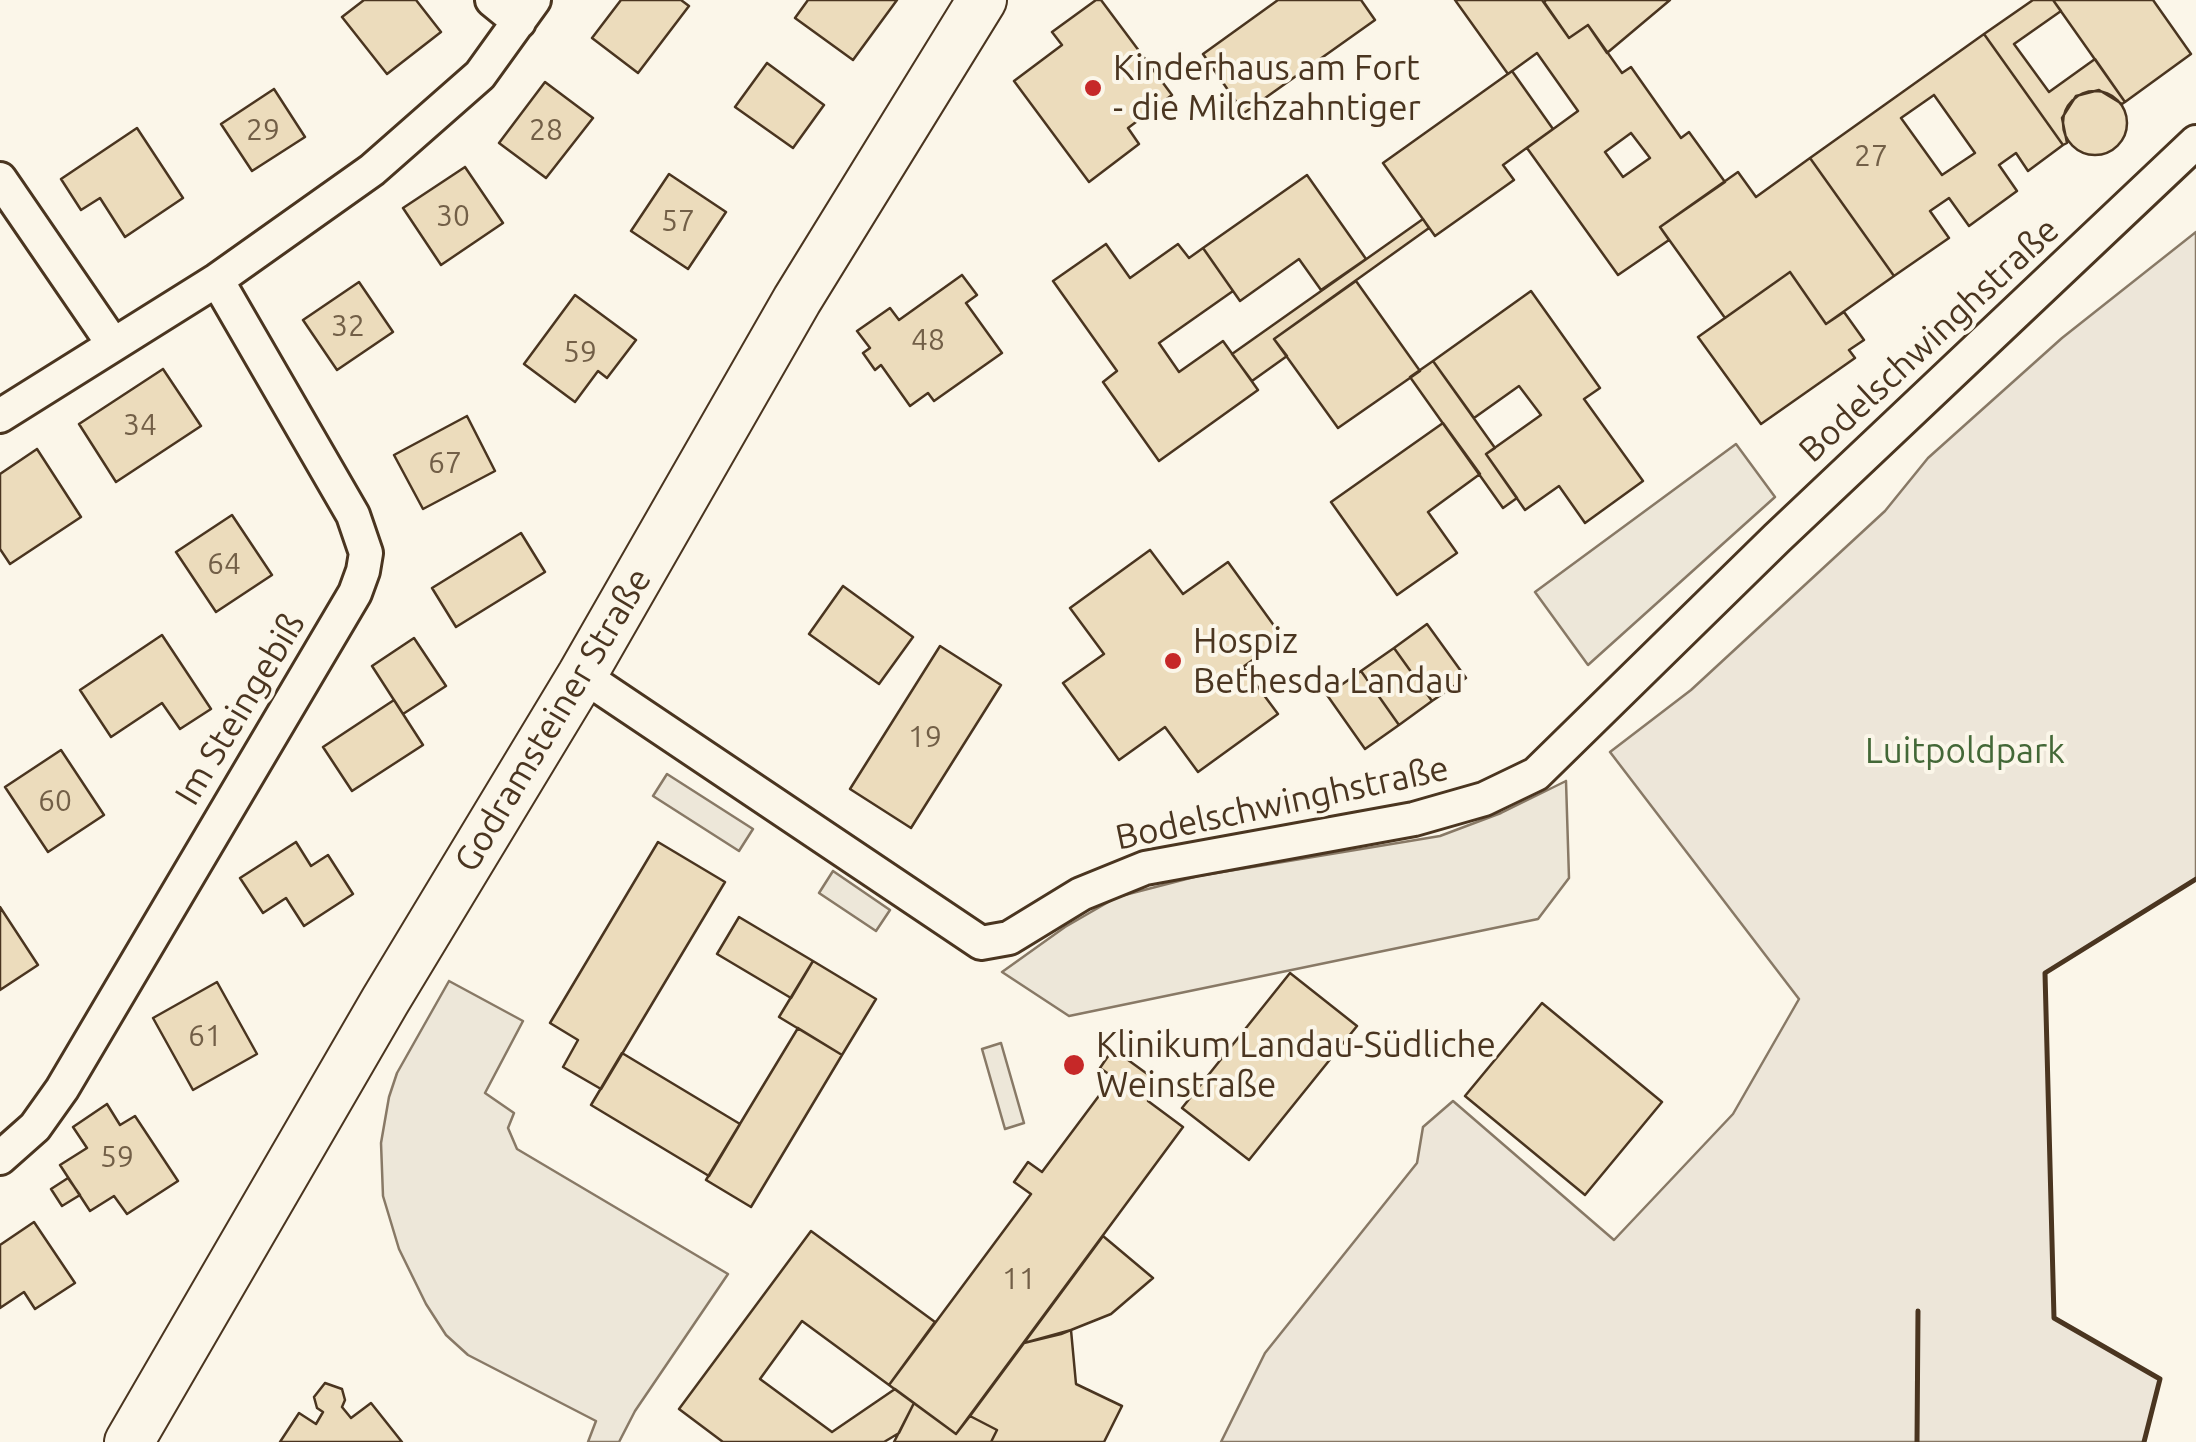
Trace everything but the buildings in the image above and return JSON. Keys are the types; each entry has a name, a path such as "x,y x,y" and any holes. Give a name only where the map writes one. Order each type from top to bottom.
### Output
{"street":[{"path":"0,416 217,280 338,196 413,136 480,75 527,11 492,0"},
{"name":"Godramsteiner Straße","path":"129,1442 385,1002 582,674 797,300 982,0"},
{"name":"Bodelschwinghstraße","path":"582,674 981,943 999,942 1081,894 1144,868 1414,819 1484,799 1536,774 1777,538 2196,142"},
{"path":"0,179 113,344"},
{"name":"Im Steingebiß","path":"0,1158 35,1127 62,1090 355,593 363,572 366,553 353,515 217,280"}],"green space":[{"name":"Luitpoldpark","path":"2196,232 2196,879 2045,973 2054,1317 2160,1379 2144,1442 1221,1442 1265,1353 1417,1163 1423,1127 1453,1101 1614,1240 1733,1114 1799,999 1610,752 1691,690 1885,511 1928,458 2062,338"}],"shaded area":[{"path":"1736,444 1775,497 1588,665 1535,592"},
{"path":"667,774 753,829 739,851 653,796"},
{"path":"1566,781 1569,878 1538,919 1069,1016 1002,972 1065,927 1117,897 1198,876 1440,836 1501,813"},
{"path":"833,871 890,910 876,931 819,893"},
{"path":"449,981 523,1021 485,1093 514,1113 508,1128 517,1149 728,1274 635,1411 619,1442 588,1442 596,1421 468,1355 446,1335 399,1249 383,1196 381,1143 389,1097 397,1073"},
{"path":"1001,1043 1024,1123 1005,1129 982,1049"}],"wall":[{"path":"2144,1442 2160,1379 2054,1318 2045,973 2196,879"},
{"path":"1917,1442 1918,1311"}],"place":[{"name":"Kinderhaus am Fort - die Milchzahntiger","path":"1093,88"},
{"name":"Hospiz Bethesda Landau","path":"1173,661"},
{"name":"Klinikum Landau-Südliche Weinstraße","path":"1074,1065"}]}
